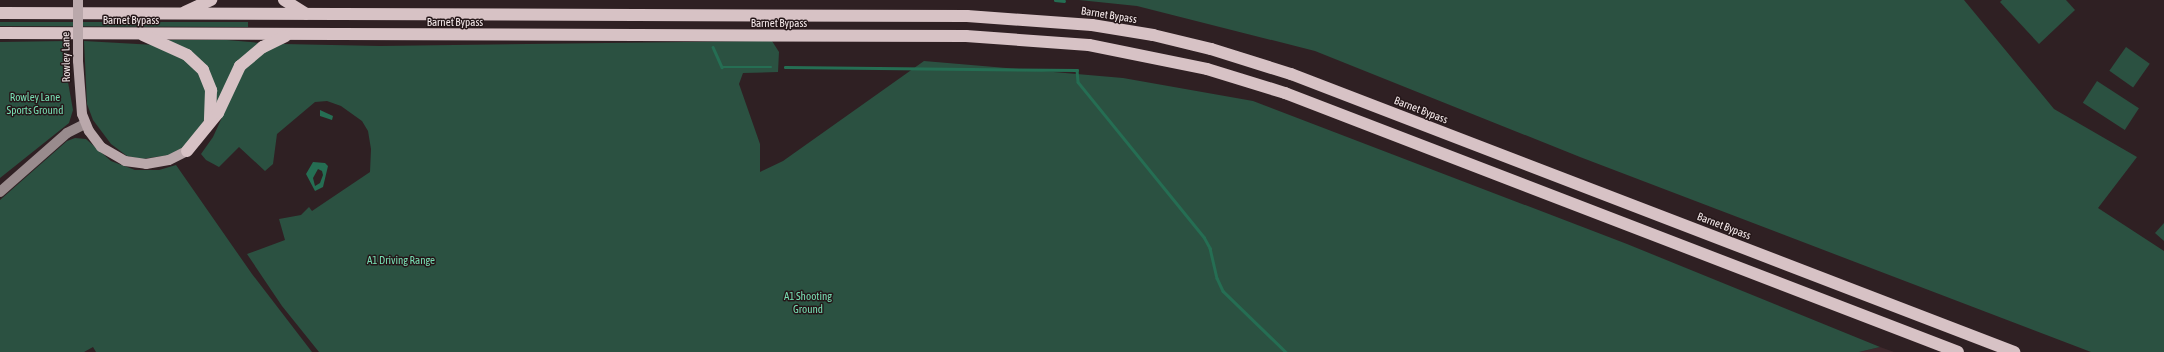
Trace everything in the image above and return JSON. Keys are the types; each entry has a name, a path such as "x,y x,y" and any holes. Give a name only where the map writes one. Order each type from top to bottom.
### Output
{"highway":[{"path":"183,14 211,0"},
{"path":"284,0 306,14"},
{"name":"Barnet Bypass","path":"0,13 967,16 1092,25 1153,36 1211,49 1306,80 2014,352"},
{"name":"Barnet Bypass","path":"0,33 966,36 1089,45 1148,55 1207,69 1285,93 1958,352"},
{"path":"138,33 179,51 200,66 211,90 210,121"},
{"path":"187,151 198,140 210,121 218,113 240,66 263,47 288,34"}],"main road":[{"name":"Rowley Lane","path":"78,0 80,105 85,124"},
{"path":"85,124 101,147 125,161 146,164 159,163 187,151"}],"street":[{"path":"0,192 67,133 85,124"}],"shaded area":[{"path":"320,110 333,116 332,120 320,116"},
{"path":"313,162 325,163 328,166 323,187 315,191 306,174","holes":["318,169 322,171 323,175 320,183 315,186 313,178"]},
{"path":"1880,347 1894,352 1859,352"}],"green space":[{"path":"1079,0 1964,0 2054,109 2137,157 2098,208 2164,251 2164,352 2091,352 1580,157 1315,51 1137,6"},
{"path":"2002,0 2066,0 2075,10 2039,44 2000,2"},
{"path":"0,22 248,22 248,27 0,26"},
{"path":"166,40 227,40 261,43 215,113 214,85"},
{"name":"Rowley Lane Sports Ground","path":"67,41 68,82 73,110 69,123 0,178 0,42"},
{"path":"84,41 155,45 191,62 206,83 205,118 201,127 184,147 169,155 142,159 127,156 111,144 93,120 87,104"},
{"path":"772,41 779,52 778,72 743,73 739,84 760,144 760,172 783,161 924,61 1123,78 1253,101 1627,244 1880,347 1859,352 319,352 282,306 247,254 285,240 279,219 301,215 309,207 312,211 370,172 371,149 368,131 362,121 341,106 327,101 315,102 277,134 273,164 265,171 239,147 219,167 206,160 201,154 213,137 247,63 256,55 283,44 380,46"},
{"path":"2126,47 2150,64 2133,87 2109,71"},
{"path":"2097,81 2139,108 2125,130 2083,103"},
{"path":"75,138 86,139 111,161 135,170 159,170 176,165 252,274 312,352 96,352 93,347 84,352 0,352 0,200 67,141"},
{"path":"2164,223 2164,241 2155,233"}],"waterway":[{"path":"1055,0 1064,1"},
{"path":"713,47 722,67 771,67"},
{"path":"785,67 1077,70 1078,82 1204,237 1210,248 1217,278 1223,291 1286,352"}],"park label":[{"name":"A1 Driving Range","path":"401,260"},
{"name":"A1 Shooting Ground","path":"808,303"}]}
